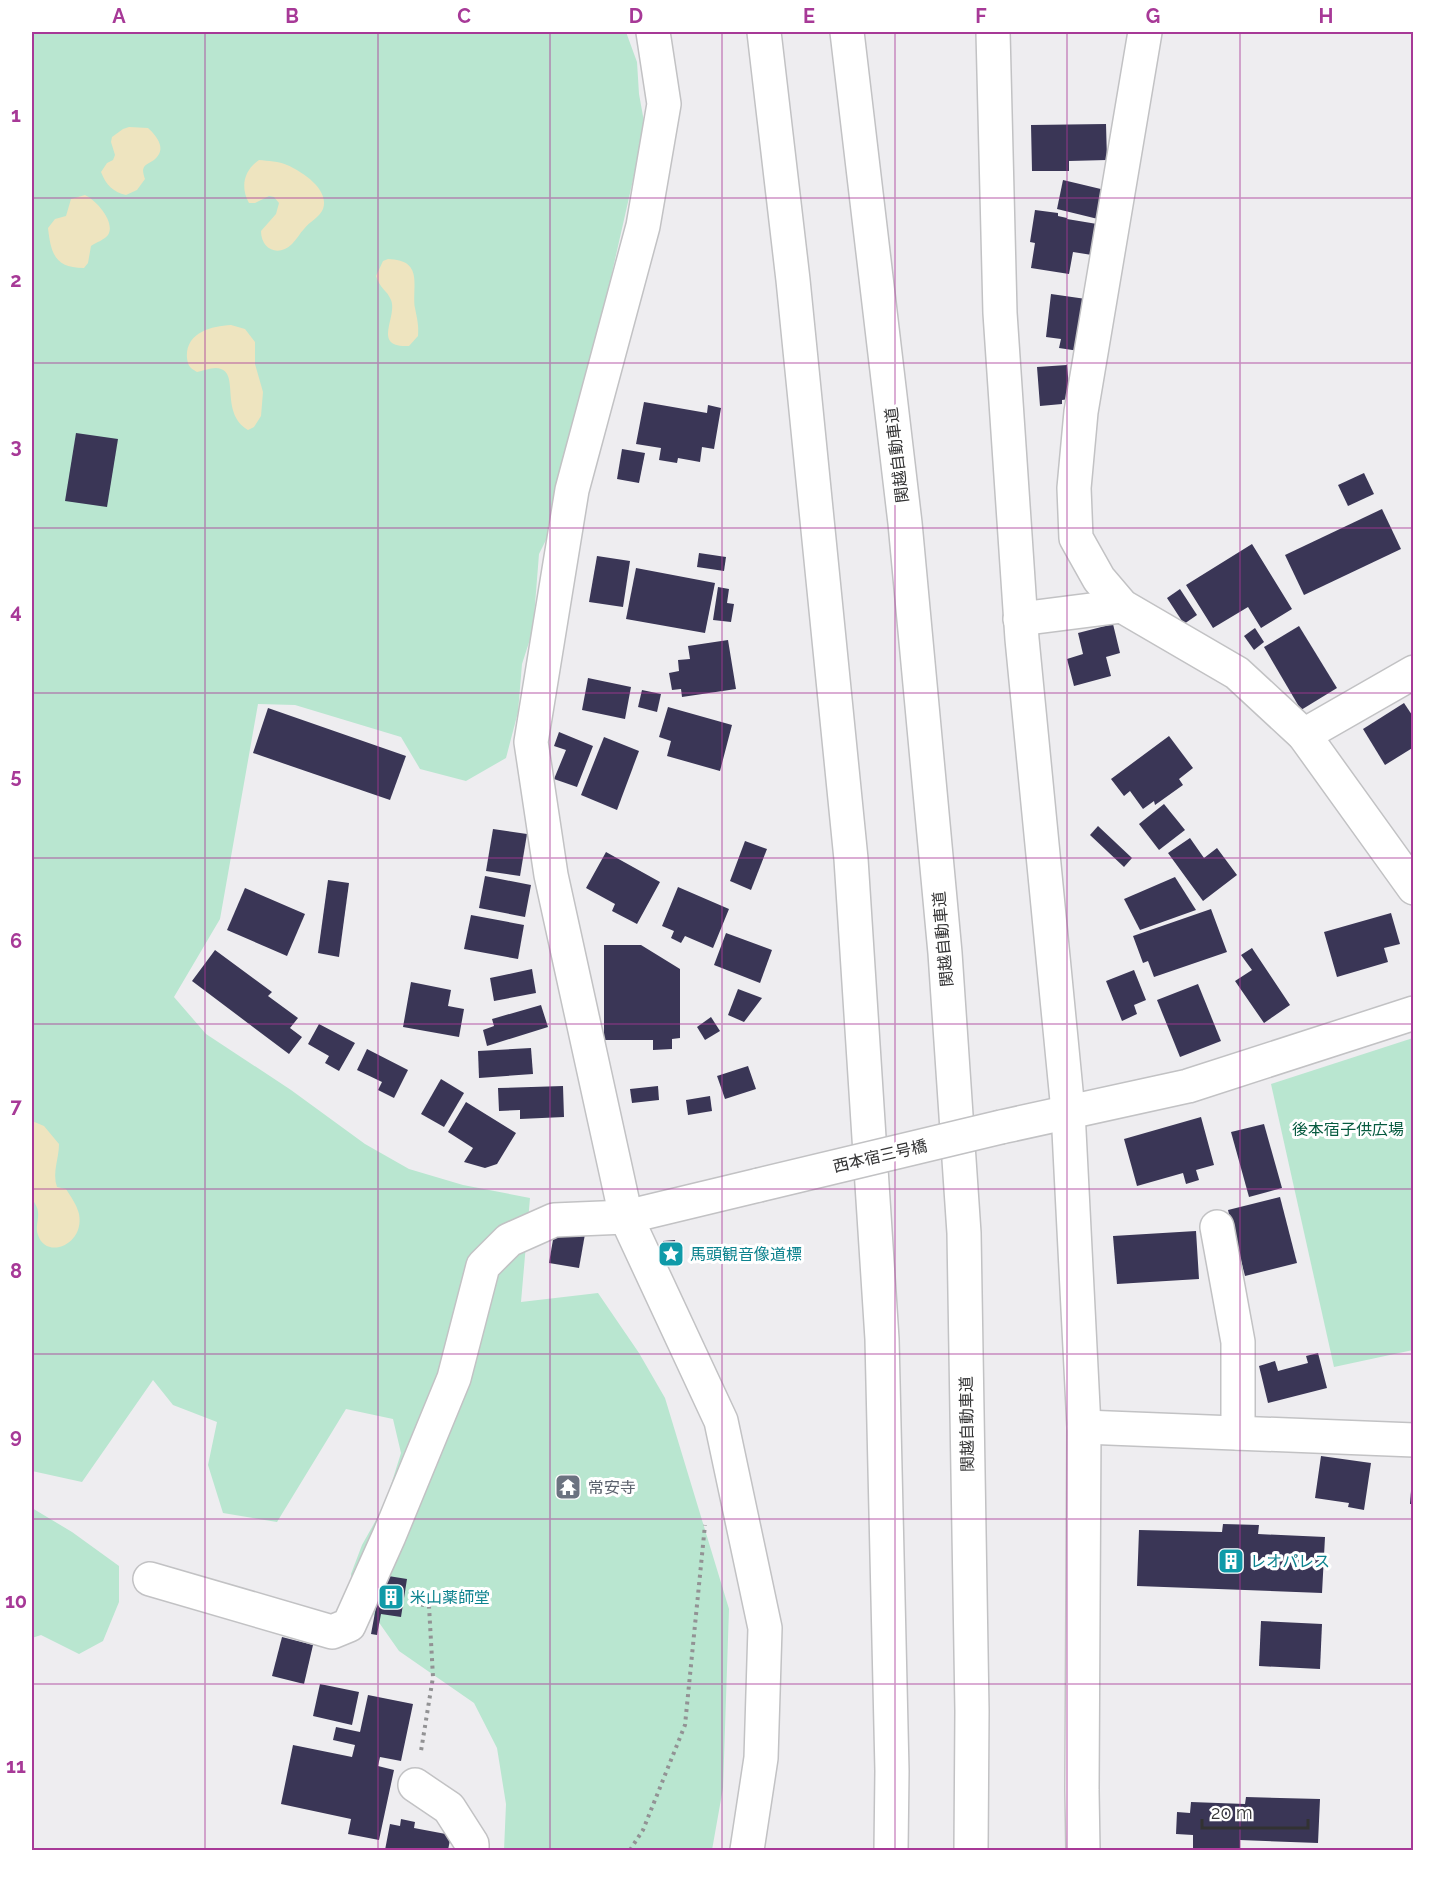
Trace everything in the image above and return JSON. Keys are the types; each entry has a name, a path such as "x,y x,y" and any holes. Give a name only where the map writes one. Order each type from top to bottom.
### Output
{"main road":[{"path":"653,32 664,104 643,226 572,490 531,742 550,876 626,1217 721,1421 765,1628 761,1758 747,1851"},
{"path":"764,32 794,280 851,859 882,1339 892,1771 891,1851"},
{"name":"関越自動車道","path":"847,32 905,523 948,988 964,1233 972,1711 971,1851"},
{"path":"993,32 1000,313 1020,619 1068,1111 1084,1427 1083,1851"},
{"path":"1145,32 1080,412 1074,488 1076,538 1099,579 1122,606 1237,673 1304,735 1413,888"},
{"path":"1020,619 1122,606"},
{"path":"1304,735 1413,672"},
{"name":"西本宿三号橋","path":"150,1579 332,1632 349,1625 389,1536 454,1378 483,1266 508,1240 554,1220 626,1217 1068,1111 1188,1086 1413,1013"},
{"path":"1217,1227 1238,1342 1238,1433"},
{"path":"1084,1427 1413,1440"},
{"path":"415,1785 449,1808 472,1844 472,1851"}],"path":[{"path":"630,1851 644,1830 685,1725 707,1515"},
{"path":"414,1603 429,1606 434,1677 415,1785"}],"green space":[{"path":"32,32 626,32 637,62 639,94 645,127 556,520 539,554 533,630 522,664 518,712 506,758 466,781 420,769 401,737 295,705 258,704 220,919 174,997 206,1034 291,1090 365,1144 409,1169 463,1185 530,1198 521,1302 598,1293 639,1353 665,1398 729,1609 723,1788 712,1850 504,1850 506,1804 497,1748 474,1703 399,1651 352,1584 351,1574 362,1545 385,1504 401,1453 393,1419 346,1409 277,1522 223,1513 208,1465 217,1422 173,1405 153,1380 82,1482 32,1471"},
{"name":"後本宿子供広場","path":"1413,1038 1413,1350 1334,1367 1271,1084"},
{"path":"32,1508 72,1532 119,1566 119,1602 103,1641 79,1654 41,1635 32,1638"}],"sand":[{"path":"129,127 148,128 158,139 160,152 144,168 145,179 137,190 126,195 110,187 101,172 115,155 111,142 112,137"},
{"path":"259,160 281,163 306,176 318,188 324,202 322,212 306,226 292,244 282,250 276,251 267,247 261,231 276,214 279,203 274,197 269,196 255,203 249,203 246,197 245,179 250,169"},
{"path":"85,195 104,212 110,230 106,237 91,246 88,263 84,268 67,265 56,258 48,228 55,219 66,216 71,199"},
{"path":"399,260 407,264 414,275 418,336 409,346 391,342 388,337 391,300 376,276 383,261"},
{"path":"231,325 245,329 255,342 255,364 263,392 261,416 254,427 248,430 234,414 226,373 215,368 197,372 187,361 187,349 190,342 201,332"},
{"path":"32,1121 44,1126 59,1144 55,1171 57,1187 66,1189 79,1214 76,1234 64,1246 56,1248 42,1243 37,1232 38,1210 32,1197 30,1178"}],"building":[{"path":"1106,124 1107,160 1069,161 1069,171 1032,171 1031,125"},
{"path":"1063,180 1105,190 1098,219 1057,209"},
{"path":"1035,210 1058,213 1058,216 1067,219 1097,224 1092,255 1073,252 1069,274 1031,268 1035,243 1030,242"},
{"path":"1051,294 1086,299 1079,351 1059,348 1061,339 1046,337"},
{"path":"1067,365 1070,399 1062,400 1062,404 1040,406 1037,367"},
{"path":"644,402 707,413 708,405 721,408 714,449 702,447 700,462 678,458 677,463 659,460 661,448 636,444"},
{"path":"76,433 118,439 107,507 65,501"},
{"path":"622,449 645,453 639,483 617,479"},
{"path":"1364,473 1374,494 1348,506 1338,485"},
{"path":"1382,509 1401,549 1304,595 1285,555"},
{"path":"1252,544 1292,609 1261,628 1248,607 1213,628 1186,585"},
{"path":"699,553 726,557 724,571 697,567"},
{"path":"597,556 630,561 623,607 589,602"},
{"path":"636,568 715,583 705,633 626,619"},
{"path":"718,587 729,589 727,603 734,604 731,622 713,620"},
{"path":"1180,589 1197,615 1184,624 1167,598"},
{"path":"1113,624 1120,653 1106,657 1111,676 1074,686 1067,659 1083,654 1078,633"},
{"path":"1299,626 1337,688 1301,710 1264,647"},
{"path":"1255,628 1264,642 1254,650 1244,636"},
{"path":"728,640 736,689 682,697 681,689 672,690 669,673 679,671 678,660 690,659 688,646"},
{"path":"588,678 631,687 625,719 582,710"},
{"path":"642,690 661,694 657,712 638,707"},
{"path":"1404,703 1414,718 1414,747 1385,765 1363,729"},
{"path":"668,707 732,725 720,771 667,756 671,741 659,737"},
{"path":"268,708 406,756 390,800 253,753"},
{"path":"559,732 593,746 577,787 554,779 566,750 554,746"},
{"path":"1169,736 1193,768 1179,779 1183,785 1155,805 1154,801 1143,809 1130,791 1124,796 1111,779"},
{"path":"604,737 639,751 617,810 581,795"},
{"path":"1164,804 1185,830 1159,850 1139,824"},
{"path":"1098,826 1132,858 1124,867 1090,835"},
{"path":"493,829 527,834 520,876 486,871"},
{"path":"1190,838 1204,858 1217,848 1237,875 1203,901 1168,853"},
{"path":"745,841 767,849 751,890 730,881"},
{"path":"606,852 660,882 637,924 612,911 615,904 586,888"},
{"path":"485,876 531,885 525,917 479,908"},
{"path":"1175,877 1196,910 1140,930 1124,899"},
{"path":"328,880 349,883 339,957 318,953"},
{"path":"678,887 729,909 713,948 685,936 681,943 671,938 674,931 662,926"},
{"path":"245,888 305,914 287,956 227,930"},
{"path":"1211,909 1227,952 1154,977 1148,961 1143,963 1133,936"},
{"path":"1391,913 1400,944 1384,948 1388,962 1337,977 1324,932"},
{"path":"471,915 524,925 518,959 464,949"},
{"path":"726,933 772,950 760,983 714,965"},
{"path":"604,945 641,945 680,969 680,1038 672,1039 672,1049 653,1050 653,1040 604,1040"},
{"path":"1252,948 1290,1005 1264,1023 1235,981 1252,970 1241,955"},
{"path":"215,950 272,992 268,996 298,1018 290,1028 302,1037 289,1054 192,981"},
{"path":"532,969 536,993 494,1001 490,978"},
{"path":"1134,970 1146,1000 1134,1005 1137,1014 1122,1021 1106,981"},
{"path":"411,982 451,990 448,1006 464,1009 459,1037 403,1027"},
{"path":"1198,984 1221,1041 1180,1057 1157,1000"},
{"path":"738,989 762,998 744,1022 728,1015"},
{"path":"541,1005 548,1027 487,1046 483,1030 494,1026 492,1019"},
{"path":"711,1017 720,1031 705,1040 697,1027"},
{"path":"319,1024 355,1043 339,1071 325,1063 329,1056 308,1044"},
{"path":"531,1048 533,1074 479,1078 478,1051"},
{"path":"367,1049 408,1070 394,1098 378,1090 382,1082 357,1070"},
{"path":"748,1066 756,1089 725,1099 717,1076"},
{"path":"441,1079 464,1093 444,1127 421,1114"},
{"path":"563,1086 564,1117 520,1119 520,1110 499,1111 498,1088"},
{"path":"658,1086 659,1100 632,1103 630,1089"},
{"path":"710,1096 712,1111 688,1115 686,1100"},
{"path":"466,1102 516,1133 497,1164 485,1168 464,1162 473,1148 448,1132"},
{"path":"1201,1117 1214,1165 1196,1170 1199,1180 1186,1184 1183,1173 1137,1186 1124,1139"},
{"path":"1264,1124 1282,1188 1249,1197 1231,1132"},
{"path":"1280,1197 1297,1263 1245,1276 1228,1210"},
{"path":"555,1228 585,1234 579,1268 549,1263"},
{"path":"1196,1231 1199,1279 1117,1284 1113,1236"},
{"path":"675,1240 678,1263 666,1264 663,1241"},
{"path":"1318,1353 1327,1388 1268,1403 1259,1366 1275,1361 1278,1371 1308,1363 1306,1356"},
{"path":"1321,1456 1371,1463 1364,1510 1348,1507 1349,1503 1315,1498"},
{"path":"1412,1478 1414,1478 1414,1504 1410,1504"},
{"name":"レオパレス","path":"1223,1524 1259,1525 1258,1534 1325,1537 1322,1593 1137,1586 1139,1530 1222,1532"},
{"name":"米山薬師堂","path":"382,1575 407,1579 401,1617 381,1614 377,1635 371,1634"},
{"path":"1261,1621 1322,1624 1320,1669 1259,1666"},
{"path":"282,1637 313,1645 304,1684 272,1676"},
{"path":"320,1684 359,1692 352,1725 313,1716"},
{"path":"368,1695 413,1704 401,1761 380,1757 378,1766 394,1770 379,1840 348,1834 351,1819 281,1804 293,1745 352,1757 355,1745 333,1740 336,1727 360,1732"},
{"path":"1246,1797 1320,1799 1318,1843 1240,1840 1240,1850 1193,1850 1193,1835 1176,1834 1177,1812 1190,1813 1191,1802 1245,1804"},
{"path":"401,1819 415,1822 414,1828 451,1835 448,1850 385,1850 390,1824 400,1826"}],"place":[{"name":"馬頭観音像道標","path":"671,1254"},
{"name":"常安寺","path":"568,1487"},
{"name":"レオパレス","path":"1231,1561"},
{"name":"米山薬師堂","path":"391,1597"}]}
